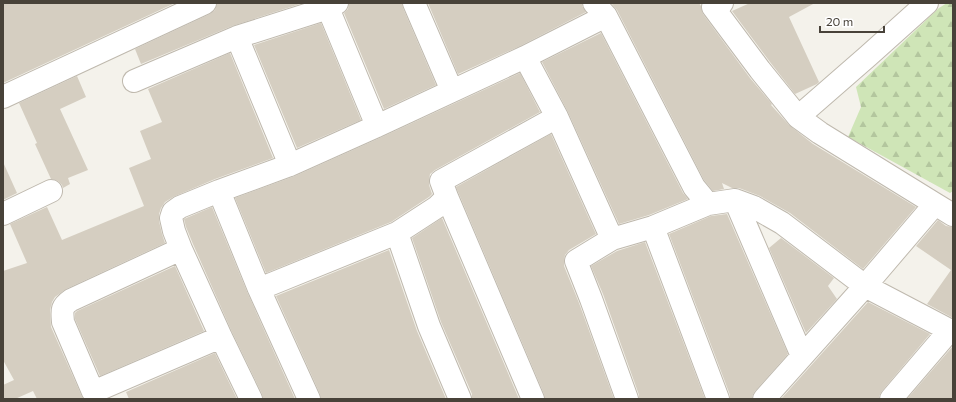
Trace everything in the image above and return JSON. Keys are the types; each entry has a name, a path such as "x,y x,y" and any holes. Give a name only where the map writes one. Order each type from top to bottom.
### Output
{"street":[{"path":"3,97 205,3"},
{"path":"414,3 452,91"},
{"path":"798,117 927,3"},
{"path":"715,4 760,70 798,117 820,133 944,210 865,286 764,399"},
{"path":"134,81 237,37 333,6 377,126"},
{"path":"251,399 181,249 171,218 173,212 180,207 219,191 290,165 524,58 600,9 694,187 708,204"},
{"path":"237,37 290,165"},
{"path":"524,58 557,117 612,240"},
{"path":"533,399 441,181 557,117"},
{"path":"3,214 52,191"},
{"path":"219,191 259,289 309,399"},
{"path":"259,289 397,234 437,207 447,197"},
{"path":"735,200 802,356"},
{"path":"627,399 576,261 612,240 652,227 708,204 735,200 754,207 782,223 865,286 951,331 891,399"},
{"path":"652,227 718,399"},
{"path":"397,234 429,326 460,399"},
{"path":"181,249 65,304 62,312 63,322 94,395 221,337"}],"green space":[{"path":"947,3 953,3 953,191 950,193 848,137 861,107 856,87 939,8"}],"building":[{"path":"3,3 175,3 3,83"},
{"path":"217,3 303,3 232,26 141,64 135,49 210,14 215,10"},
{"path":"349,3 402,3 436,85 384,109 344,13 348,9"},
{"path":"428,3 582,3 582,6 586,12 520,46 458,74"},
{"path":"611,3 699,3 703,14 750,78 789,125 813,144 916,207 863,269 790,213 760,196 739,188 732,188 722,183 724,189 713,191 704,180 617,10"},
{"path":"750,3 815,3 789,17 819,82 817,84 795,94 732,11"},
{"path":"321,23 361,120 297,148 254,45"},
{"path":"601,33 683,193 688,199 649,215 619,224 568,112 542,62"},
{"path":"230,53 273,158 215,179 165,202 159,214 159,221 165,243 66,289 55,297 50,310 51,327 83,399 37,399 33,391 15,399 3,399 3,385 14,380 3,360 3,271 27,263 10,224 47,207 62,240 144,206 129,168 151,159 140,131 162,122 148,89"},
{"path":"520,73 540,112 435,170 430,174 429,180 432,194 391,222 266,273 235,198 295,176"},
{"path":"77,76 86,97 60,109 88,170 68,178 70,184 63,188 58,181 51,179 19,103"},
{"path":"551,134 596,234 569,250 565,255 564,266 614,399 545,399 456,187"},
{"path":"3,162 17,193 3,200"},
{"path":"212,207 248,294 295,399 263,399 193,244 184,219"},
{"path":"727,214 788,354 755,391 752,399 730,399 730,395 669,234 711,216"},
{"path":"442,218 519,399 472,399 472,394 441,322 412,238"},
{"path":"938,220 946,226 953,227 953,318 927,304 951,270 916,246"},
{"path":"781,238 834,278 828,286 837,299 806,333 769,248"},
{"path":"645,242 705,399 639,399 639,395 603,294 591,266 617,251"},
{"path":"389,250 417,331 446,399 321,399 276,296"},
{"path":"175,266 204,331 100,376 75,319 75,313"},
{"path":"868,302 930,334 882,391 879,399 781,399"},
{"path":"953,346 953,399 907,399"},
{"path":"215,353 237,399 129,399 126,392"}]}
